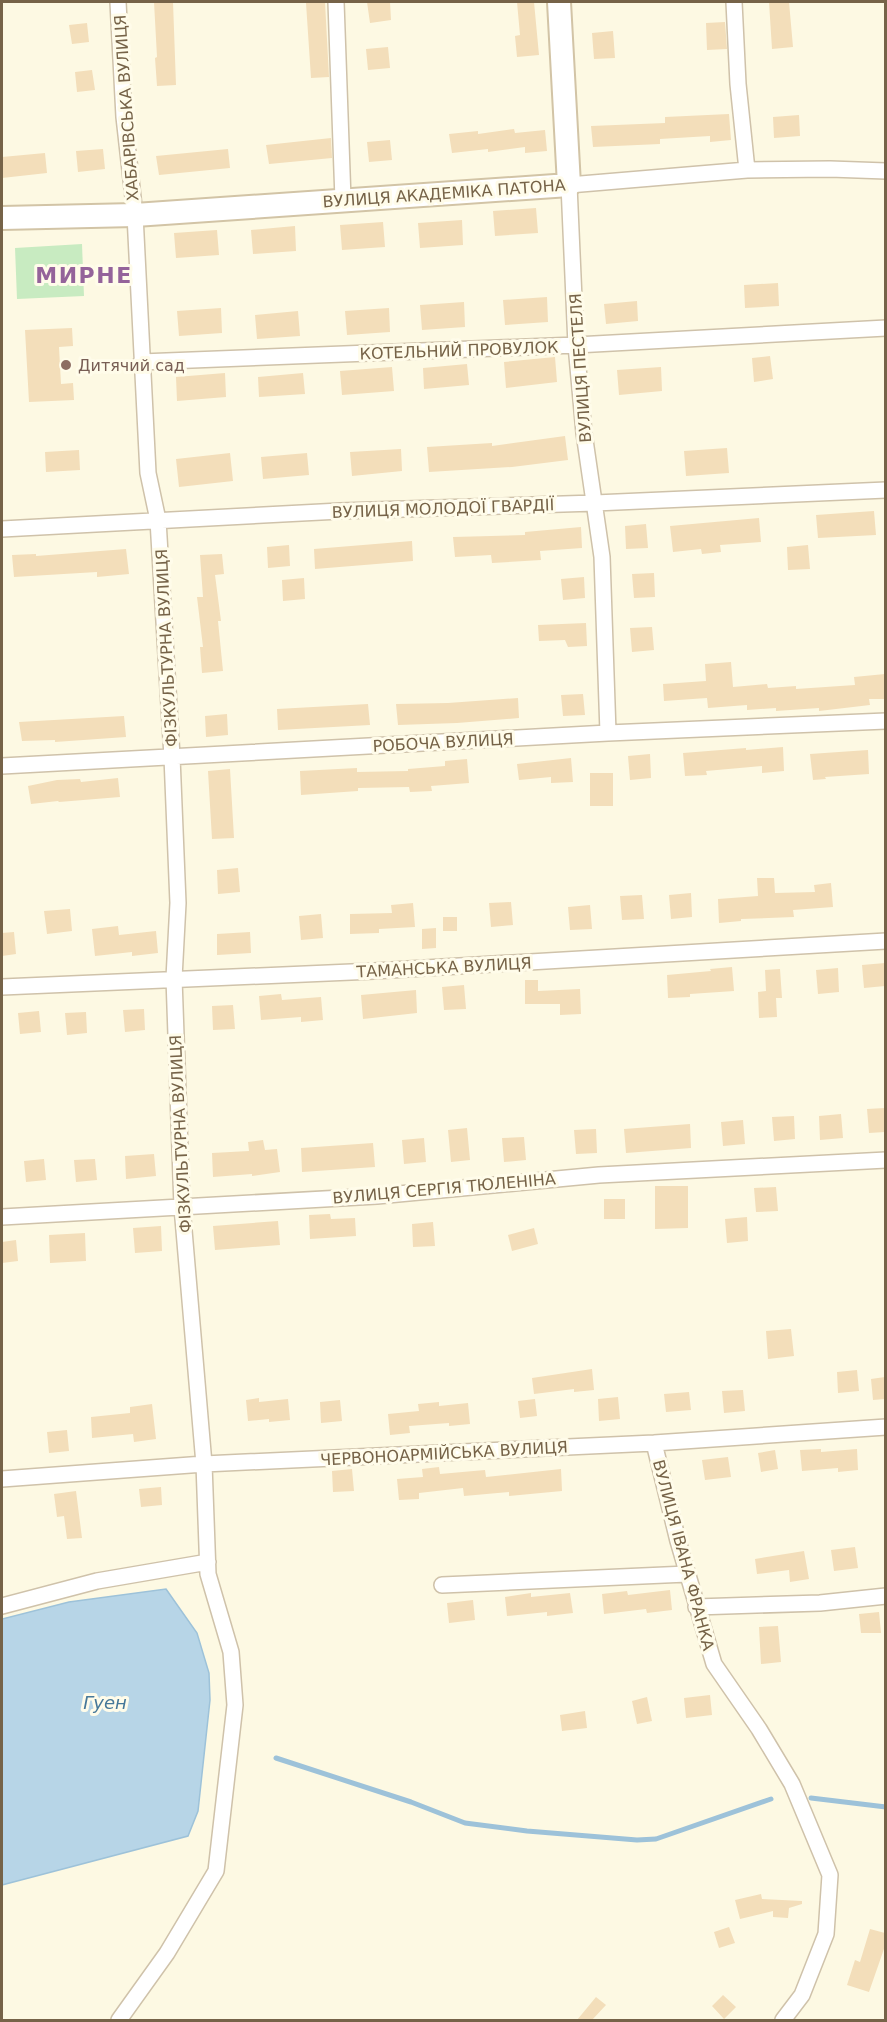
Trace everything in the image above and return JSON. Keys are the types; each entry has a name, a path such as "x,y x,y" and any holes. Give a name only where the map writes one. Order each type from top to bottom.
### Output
{"street":[{"name":"ХАБАРІВСЬКА ВУЛИЦЯ","path":"118,2 124,117 135,215"},
{"path":"336,2 343,200"},
{"name":"ВУЛИЦЯ ПЕСТЕЛЯ","path":"559,2 576,345 584,434 602,557 608,733"},
{"path":"734,2 738,84 747,170"},
{"name":"ВУЛИЦЯ АКАДЕМІКА ПАТОНА","path":"2,218 135,215 569,185 747,170 885,171"},
{"name":"ФІЗКУЛЬТУРНА ВУЛИЦЯ","path":"119,2020 167,1953 216,1871 235,1705 231,1652 208,1574 204,1464 182,1207 174,978 178,903 172,757 158,520 148,473 135,215"},
{"name":"КОТЕЛЬНИЙ ПРОВУЛОК","path":"141,362 576,345 885,328"},
{"name":"ВУЛИЦЯ МОЛОДОЇ ГВАРДІЇ","path":"2,529 340,511 595,503 885,490"},
{"name":"РОБОЧА ВУЛИЦЯ","path":"2,766 608,733 885,721"},
{"name":"ТАМАНСЬКА ВУЛИЦЯ","path":"2,987 174,978 374,972 885,941"},
{"name":"ВУЛИЦЯ СЕРГІЯ ТЮЛЕНІНА","path":"2,1217 377,1196 599,1175 885,1160"},
{"name":"ЧЕРВОНОАРМІЙСЬКА ВУЛИЦЯ","path":"2,1479 204,1464 654,1443 885,1427"},
{"name":"ВУЛИЦЯ ІВАНА ФРАНКА","path":"654,1443 687,1574 714,1664 759,1729 792,1784 830,1875 826,1934 802,1995 783,2020"},
{"path":"2,1606 97,1581 208,1562"},
{"path":"442,1585 687,1574"},
{"path":"696,1606 820,1604 885,1596"}],"green space":[{"path":"82,244 84,296 17,299 15,248"}],"water":[{"name":"Гуен","path":"166,1589 197,1633 209,1673 210,1700 198,1811 188,1836 2,1885 2,1619 69,1602"}],"building":[{"path":"154,2 173,2 176,85 157,86"},
{"path":"325,2 329,77 311,78 306,3"},
{"path":"367,2 390,2 391,20 370,23"},
{"path":"517,2 534,2 539,55 517,57 515,36 520,35"},
{"path":"769,2 789,2 793,47 772,49"},
{"path":"725,22 727,49 707,50 706,23"},
{"path":"87,23 89,42 72,44 69,25"},
{"path":"613,31 615,58 594,59 592,33"},
{"path":"388,47 390,68 368,70 366,49"},
{"path":"92,70 95,90 77,92 75,72"},
{"path":"729,114 731,140 710,142 710,136 660,139 660,144 593,147 591,126 665,123 665,117"},
{"path":"799,115 800,136 774,138 773,117"},
{"path":"514,129 515,133 545,130 547,151 525,153 525,147 488,152 488,149 452,153 449,134 478,131 478,134"},
{"path":"331,138 332,158 269,164 266,145"},
{"path":"390,140 392,160 369,162 367,142"},
{"path":"103,149 105,169 78,172 76,151"},
{"path":"228,149 230,168 159,175 156,156"},
{"path":"45,153 47,173 2,178 2,157"},
{"path":"536,208 538,233 495,236 493,211"},
{"path":"462,220 463,245 420,248 418,223"},
{"path":"383,222 385,247 342,250 340,225"},
{"path":"295,226 296,251 253,254 251,230"},
{"path":"217,230 219,255 176,258 174,233"},
{"path":"778,283 779,306 745,308 744,285"},
{"path":"547,297 548,322 505,325 503,300"},
{"path":"637,301 638,321 606,324 604,304"},
{"path":"464,302 465,327 422,330 420,305"},
{"path":"221,308 222,333 179,336 177,311"},
{"path":"389,308 390,332 347,335 345,311"},
{"path":"298,311 300,336 257,339 255,315"},
{"path":"72,328 73,346 59,347 61,384 73,383 74,400 29,402 25,330"},
{"path":"770,356 773,379 754,382 752,358"},
{"path":"555,357 557,382 506,388 504,362"},
{"path":"467,364 469,385 424,389 423,368"},
{"path":"392,367 394,391 342,395 340,371"},
{"path":"661,367 662,391 619,395 617,370"},
{"path":"225,373 226,397 177,401 176,377"},
{"path":"303,373 305,394 259,397 258,377"},
{"path":"565,436 568,460 512,467 429,472 427,447 492,443 492,446"},
{"path":"727,448 729,473 686,476 684,451"},
{"path":"401,449 402,471 352,476 350,452"},
{"path":"79,450 80,470 46,472 45,452"},
{"path":"230,453 233,481 179,487 176,459"},
{"path":"307,453 309,475 263,479 261,457"},
{"path":"874,511 876,535 818,538 816,515"},
{"path":"759,518 761,542 720,545 721,552 702,554 701,549 673,552 670,526"},
{"path":"646,524 648,548 626,549 625,526"},
{"path":"581,527 582,548 540,551 541,560 492,563 491,555 455,557 453,537 525,535 525,532"},
{"path":"412,541 413,561 315,569 314,549"},
{"path":"289,545 290,566 268,568 267,547"},
{"path":"808,545 810,569 788,570 787,547"},
{"path":"126,549 129,574 97,577 97,572 14,577 12,555 36,554 36,556"},
{"path":"222,554 224,574 215,575 221,621 218,621 223,671 202,673 200,647 203,647 197,597 203,597 200,555"},
{"path":"654,573 655,597 634,598 632,574"},
{"path":"584,577 585,598 563,600 561,579"},
{"path":"304,578 305,599 283,601 282,580"},
{"path":"586,623 587,646 568,647 565,640 539,641 538,625"},
{"path":"652,627 654,650 632,652 630,628"},
{"path":"731,662 733,687 767,684 768,688 796,686 796,689 855,685 854,677 885,674 885,699 869,699 870,705 819,711 819,708 776,711 776,708 747,710 747,705 708,708 707,698 664,701 663,684 706,681 705,664"},
{"path":"583,694 585,715 563,716 561,695"},
{"path":"518,698 519,718 398,725 396,704"},
{"path":"368,704 370,725 278,730 277,709"},
{"path":"227,714 228,735 206,737 205,716"},
{"path":"124,716 126,737 55,742 55,740 22,741 19,722"},
{"path":"783,747 784,771 762,773 762,766 706,771 707,775 685,776 683,753"},
{"path":"868,750 869,774 813,780 810,754"},
{"path":"650,754 651,778 630,780 628,756"},
{"path":"571,758 573,782 551,783 551,777 519,780 517,764"},
{"path":"467,759 469,783 431,786 432,791 410,792 409,787 358,788 358,791 301,795 300,771 357,768 357,772 408,771 408,769 445,766 445,761"},
{"path":"230,769 234,838 212,839 208,771"},
{"path":"590,773 613,773 613,806 590,806"},
{"path":"118,778 120,797 31,804 28,786 57,780 80,779 81,782"},
{"path":"238,868 240,892 218,894 217,870"},
{"path":"757,878 774,878 775,893 815,892 814,885 831,883 833,907 793,910 794,917 741,919 741,921 719,923 718,899 758,896"},
{"path":"691,893 692,917 671,919 669,895"},
{"path":"642,895 644,919 622,920 620,896"},
{"path":"511,902 513,925 491,927 489,903"},
{"path":"413,903 415,927 379,929 379,933 350,934 350,914 392,913 391,905"},
{"path":"590,905 592,929 570,930 568,907"},
{"path":"70,909 72,931 47,934 44,911"},
{"path":"321,914 323,938 301,940 299,916"},
{"path":"443,917 457,917 457,931 443,931"},
{"path":"118,926 119,935 156,931 158,953 132,956 132,952 95,956 92,929"},
{"path":"436,928 436,948 422,949 422,929"},
{"path":"14,932 16,954 2,956 2,933"},
{"path":"250,932 251,953 217,955 217,934"},
{"path":"885,963 885,986 864,988 862,965"},
{"path":"732,967 734,991 668,998 667,975"},
{"path":"838,968 839,992 818,994 816,970"},
{"path":"780,969 782,998 776,998 777,1017 759,1018 758,992 766,991 765,970"},
{"path":"525,980 538,980 538,991 580,989 581,1014 560,1015 560,1004 525,1004"},
{"path":"464,985 466,1009 444,1010 442,987"},
{"path":"416,990 417,1013 363,1019 361,995"},
{"path":"281,994 282,1000 321,997 323,1020 301,1022 301,1017 261,1020 259,996"},
{"path":"233,1005 235,1029 213,1030 212,1006"},
{"path":"144,1009 145,1030 125,1032 123,1010"},
{"path":"39,1011 41,1032 20,1034 18,1013"},
{"path":"86,1012 87,1033 67,1035 65,1013"},
{"path":"885,1108 885,1132 869,1133 867,1109"},
{"path":"841,1114 843,1138 820,1140 819,1116"},
{"path":"794,1116 795,1139 774,1141 772,1117"},
{"path":"743,1120 745,1144 723,1146 721,1122"},
{"path":"690,1124 691,1148 626,1153 624,1129"},
{"path":"467,1128 470,1160 451,1162 448,1130"},
{"path":"596,1129 597,1153 576,1154 574,1130"},
{"path":"524,1137 526,1160 504,1162 502,1138"},
{"path":"424,1138 426,1162 404,1164 402,1140"},
{"path":"263,1140 265,1150 277,1149 280,1172 252,1176 252,1174 213,1177 212,1153 249,1151 248,1142"},
{"path":"373,1143 375,1167 302,1172 301,1148"},
{"path":"154,1154 156,1176 126,1179 125,1156"},
{"path":"44,1159 46,1180 26,1182 24,1161"},
{"path":"95,1159 97,1180 76,1182 74,1160"},
{"path":"655,1186 688,1186 688,1228 655,1229"},
{"path":"776,1187 778,1211 756,1212 754,1188"},
{"path":"604,1199 625,1199 625,1219 604,1219"},
{"path":"330,1214 331,1219 355,1218 356,1236 310,1239 309,1215"},
{"path":"747,1217 748,1241 727,1243 725,1219"},
{"path":"278,1221 280,1245 215,1250 213,1226"},
{"path":"433,1222 435,1246 413,1247 412,1224"},
{"path":"161,1226 162,1251 135,1253 133,1228"},
{"path":"534,1228 538,1244 512,1251 508,1235"},
{"path":"85,1233 86,1261 50,1263 49,1235"},
{"path":"16,1240 18,1261 2,1263 2,1242"},
{"path":"791,1329 794,1356 768,1359 766,1331"},
{"path":"592,1369 594,1390 574,1392 574,1389 534,1394 532,1378"},
{"path":"857,1370 859,1391 838,1393 837,1372"},
{"path":"885,1377 885,1399 873,1400 871,1379"},
{"path":"743,1390 745,1411 724,1413 722,1391"},
{"path":"689,1392 691,1410 666,1412 664,1394"},
{"path":"618,1397 620,1419 599,1421 598,1399"},
{"path":"259,1398 259,1402 288,1399 290,1420 248,1421 246,1400"},
{"path":"535,1399 537,1416 520,1418 518,1401"},
{"path":"340,1400 342,1421 321,1423 320,1402"},
{"path":"439,1402 439,1406 468,1403 470,1424 409,1426 410,1433 390,1435 388,1414 419,1411 418,1404"},
{"path":"152,1404 156,1439 134,1442 133,1434 92,1438 91,1417 130,1413 130,1407"},
{"path":"67,1430 69,1451 49,1453 47,1432"},
{"path":"821,1449 821,1452 857,1449 858,1470 838,1472 838,1468 802,1471 800,1450"},
{"path":"775,1450 778,1469 761,1472 758,1453"},
{"path":"728,1457 731,1477 705,1480 702,1460"},
{"path":"439,1467 440,1474 485,1470 486,1477 561,1469 562,1491 509,1496 509,1492 464,1496 463,1488 419,1493 419,1499 399,1500 397,1479 423,1477 422,1469"},
{"path":"352,1469 354,1491 333,1492 332,1471"},
{"path":"161,1487 162,1505 141,1507 139,1489"},
{"path":"76,1491 82,1538 67,1539 64,1516 57,1517 54,1494"},
{"path":"855,1547 858,1568 834,1571 831,1550"},
{"path":"804,1551 809,1579 790,1582 789,1570 757,1574 755,1559"},
{"path":"670,1590 672,1610 647,1613 646,1609 604,1614 602,1594 627,1591 628,1595"},
{"path":"531,1593 531,1597 570,1593 573,1613 547,1616 547,1612 507,1616 505,1597"},
{"path":"473,1600 475,1620 449,1623 447,1603"},
{"path":"879,1612 881,1633 861,1633 859,1614"},
{"path":"778,1626 781,1662 761,1664 759,1627"},
{"path":"710,1695 712,1715 686,1718 684,1698"},
{"path":"647,1697 652,1721 637,1724 632,1701"},
{"path":"585,1711 587,1728 562,1731 560,1715"},
{"path":"761,1894 762,1899 802,1901 802,1904 789,1908 788,1918 773,1917 773,1911 740,1919 735,1900"},
{"path":"729,1927 735,1943 719,1948 714,1932"},
{"path":"870,1929 885,1933 885,1946 869,1992 847,1985 855,1960 860,1962"},
{"path":"723,1995 736,2007 724,2019 712,2006"},
{"path":"596,1997 606,2005 592,2020 577,2020"}],"waterway":[{"path":"276,1758 411,1802 465,1823 527,1831 637,1840 656,1839 771,1799"},
{"path":"811,1798 886,1807"}],"place":[{"name":"Дитячий сад","path":"66,365"}],"district":[{"name":"МИРНЕ","path":"84,275"}]}
